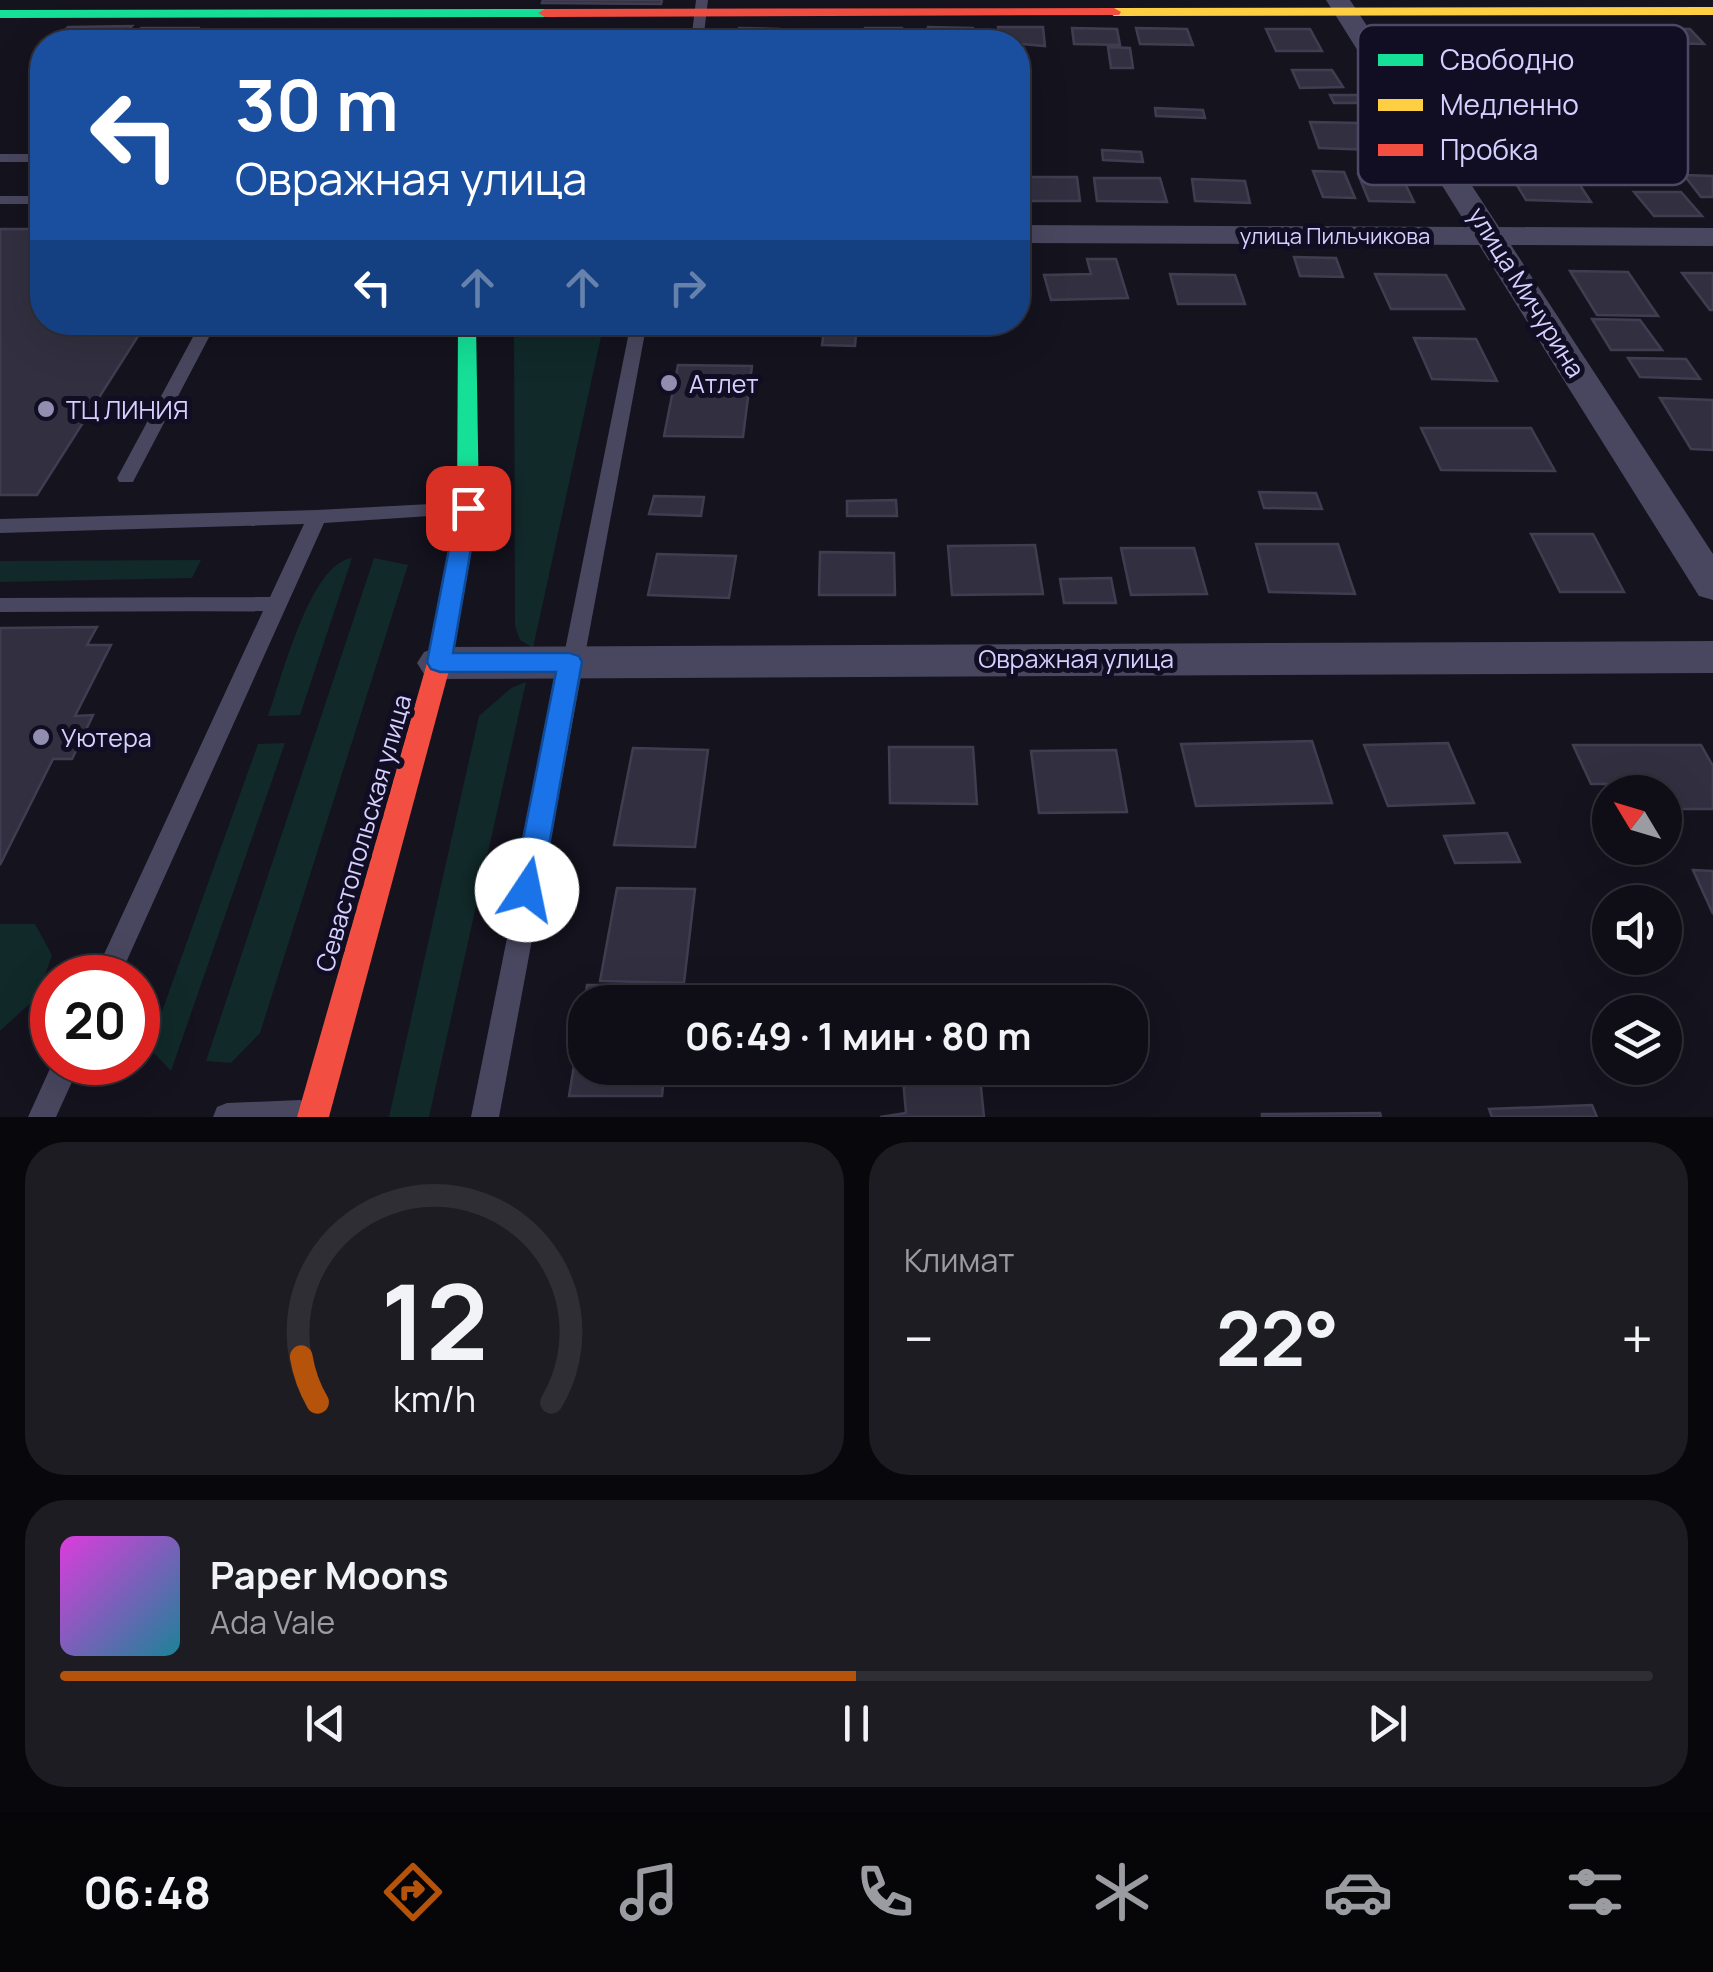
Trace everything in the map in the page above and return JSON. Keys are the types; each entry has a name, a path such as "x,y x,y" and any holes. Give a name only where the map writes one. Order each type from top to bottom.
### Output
{"street":[{"path":"0,14 119,7 1341,5 1713,11"},
{"name":"улица Мичурина","path":"1341,5 1358,31"},
{"name":"улица Мичурина","path":"1459,185 1713,586"},
{"name":"улица Пильчикова","path":"1030,234 1713,237"},
{"name":"Севастопольская улица","path":"313,1115 440,662 468,508 467,335"},
{"name":"Овражная улица","path":"440,662 1713,656"}],"lane":[{"path":"0,158 30,158"},
{"path":"0,200 30,200"},
{"path":"126,478 202,335"},
{"path":"484,1117 636,335"},
{"path":"0,526 317,517 468,508"},
{"path":"117,955 317,517"},
{"path":"0,605 277,604"},
{"path":"42,1117 57,1085"},
{"path":"227,1117 313,1115"}],"green space":[{"path":"514,335 601,335 533,648 520,640 515,626"},
{"path":"352,558 300,715 268,716 311,600 323,579 337,565"},
{"path":"374,558 408,565 260,1033 231,1063 206,1061"},
{"path":"201,560 192,578 0,582 0,561"},
{"path":"526,682 429,1117 389,1117 479,716 511,688"},
{"path":"285,743 171,1071 160,1059 160,1017 258,744"},
{"path":"0,924 35,924 52,955 30,955 30,1003 0,1031"}],"building":[{"path":"662,0 661,4 542,3"},
{"path":"132,26 128,30 65,30"},
{"path":"928,27 973,28 973,30 928,30"},
{"path":"998,27 1043,27 1045,46 1030,45 1030,30"},
{"path":"141,28 198,28 196,30"},
{"path":"865,28 902,28 902,30"},
{"path":"1072,28 1117,29 1120,45 1074,44"},
{"path":"1136,28 1187,29 1193,45 1140,44"},
{"path":"1266,29 1310,29 1322,51 1276,51"},
{"path":"1688,29 1690,29 1704,44 1688,44"},
{"path":"1108,47 1130,48 1133,68 1111,68"},
{"path":"1292,70 1332,70 1343,87 1300,88"},
{"path":"1330,95 1358,95 1358,103 1334,103"},
{"path":"1155,108 1203,110 1205,118 1156,116"},
{"path":"1310,122 1358,123 1358,149 1319,148"},
{"path":"1102,150 1141,152 1143,162 1103,160"},
{"path":"1313,171 1344,172 1355,198 1323,197"},
{"path":"1688,175 1713,176 1713,197 1701,197"},
{"path":"1030,177 1077,177 1080,201 1030,201"},
{"path":"1094,178 1160,178 1167,202 1097,201"},
{"path":"1192,179 1245,181 1250,203 1195,201"},
{"path":"1362,185 1406,185 1414,202 1369,201"},
{"path":"1517,185 1580,185 1591,202 1526,200"},
{"path":"1634,192 1681,192 1702,216 1654,216"},
{"name":"ТЦ ЛИНИЯ","path":"0,229 30,229 30,335 139,335 37,495 0,495"},
{"path":"1294,257 1336,258 1343,277 1300,276"},
{"path":"1087,259 1116,259 1128,298 1051,300 1044,275 1091,274"},
{"path":"1570,271 1628,272 1658,316 1597,315"},
{"path":"1682,273 1713,273 1713,310 1710,310"},
{"path":"1170,274 1235,275 1245,304 1178,304"},
{"path":"1375,274 1446,275 1464,309 1391,309"},
{"path":"1592,319 1640,320 1662,350 1611,350"},
{"path":"823,335 856,335 855,346 822,345"},
{"path":"1414,338 1476,339 1497,381 1432,379"},
{"path":"1628,358 1686,359 1700,379 1640,377"},
{"path":"678,365 752,366 743,437 664,436"},
{"path":"1660,398 1713,400 1713,450 1691,449"},
{"path":"1421,428 1531,428 1555,471 1441,470"},
{"path":"1259,492 1316,493 1322,509 1264,508"},
{"path":"654,496 704,497 701,516 649,514"},
{"path":"896,500 897,516 847,516 847,501"},
{"path":"1531,534 1593,534 1624,592 1560,592"},
{"path":"1256,544 1338,544 1355,594 1269,592"},
{"path":"1035,545 1043,594 952,595 948,546"},
{"path":"1121,548 1194,548 1207,594 1131,595"},
{"path":"820,552 894,553 895,595 819,595"},
{"path":"657,554 736,556 729,598 648,595"},
{"path":"1111,578 1116,603 1064,603 1060,579"},
{"name":"Уютера","path":"97,627 87,645 111,645 75,716 93,715 72,759 53,759 0,865 0,628"},
{"path":"1312,741 1332,803 1196,806 1181,744"},
{"path":"1448,743 1474,803 1388,806 1364,745"},
{"path":"1573,745 1701,745 1713,766 1713,809 1682,809 1682,775 1592,775 1591,784"},
{"path":"889,747 973,747 977,804 890,803"},
{"path":"633,748 708,750 695,847 614,845"},
{"path":"1116,750 1127,812 1039,813 1031,751"},
{"path":"1507,833 1520,862 1455,863 1444,836"},
{"path":"1693,870 1713,871 1713,914"},
{"path":"617,888 695,889 684,983 600,981"},
{"path":"571,1085 663,1085 662,1096 569,1096"},
{"path":"904,1085 981,1085 984,1117 880,1117 906,1113"},
{"path":"1592,1105 1597,1117 1492,1117 1489,1109"},
{"path":"1380,1113 1381,1117 1262,1117 1262,1114"}],"traffic: fast":[{"path":"0,14 545,13"},
{"path":"451,598 468,508 467,335"}],"traffic: slow":[{"path":"1114,12 1713,11"}],"traffic: jam":[{"path":"545,13 1114,12"},
{"path":"313,1117 439,663 451,598"}],"place":[{"name":"Атлет","path":"669,383"},
{"name":"ТЦ ЛИНИЯ","path":"46,409"},
{"name":"Уютера","path":"41,737"}],"route":[{"path":"468,508 440,662 570,662 527,890"}]}
